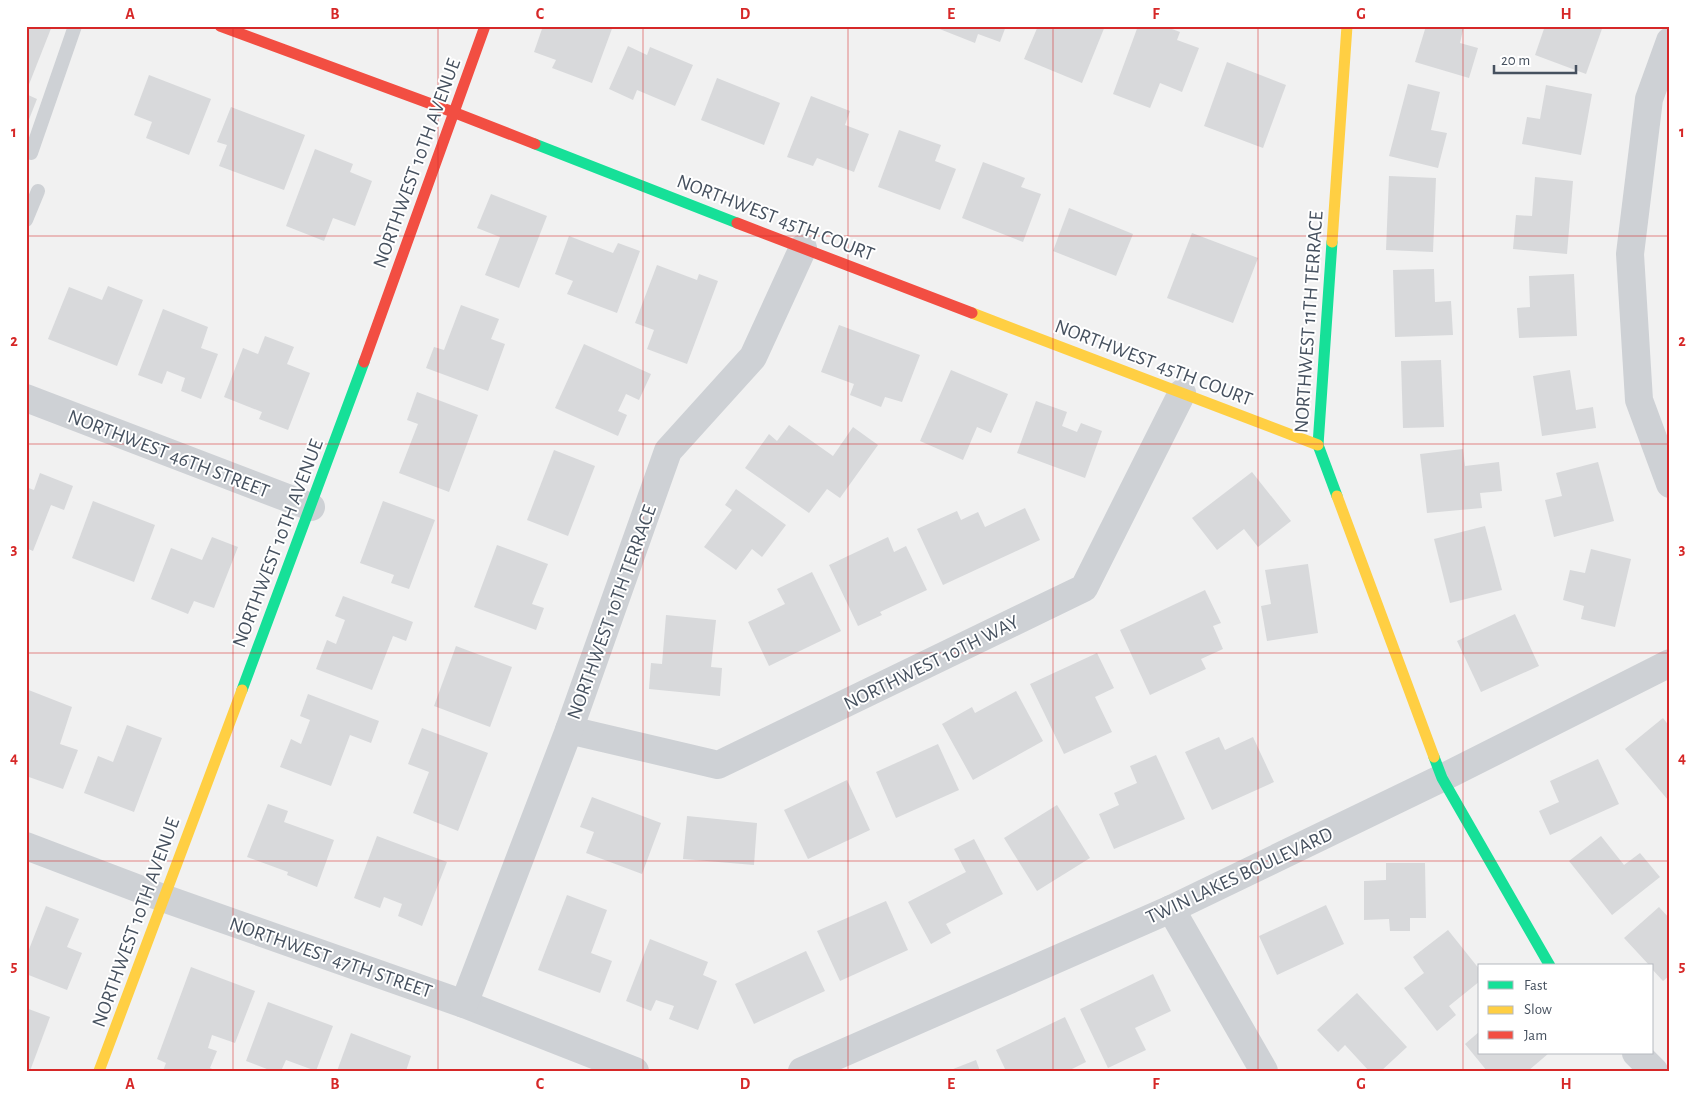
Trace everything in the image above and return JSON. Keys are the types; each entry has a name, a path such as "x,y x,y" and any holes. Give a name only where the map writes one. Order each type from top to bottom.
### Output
{"street":[{"name":"NORTHWEST 45TH COURT","path":"220,26 454,112 667,196 1318,445"},
{"name":"NORTHWEST 10TH AVENUE","path":"99,1071 311,507 485,26"},
{"name":"NORTHWEST 11TH TERRACE","path":"1347,26 1318,445 1442,778"},
{"path":"1670,41 1649,99 1630,254 1639,400 1670,484"},
{"name":"NORTHWEST 10TH TERRACE","path":"464,1004 569,730 668,451 754,357 803,248"},
{"name":"NORTHWEST 10TH WAY","path":"569,730 718,764 1084,588 1182,393"},
{"name":"NORTHWEST 46TH STREET","path":"26,398 311,507"},
{"name":"TWIN LAKES BOULEVARD","path":"802,1071 1170,909 1442,778 1670,663"},
{"path":"1442,778 1549,964"},
{"name":"NORTHWEST 47TH STREET","path":"26,846 163,898 464,1004 635,1071"},
{"path":"1170,909 1264,1071"},
{"path":"1637,1054 1654,1071"}],"lane":[{"path":"31,153 75,26"},
{"path":"26,220 38,191"}],"building":[{"path":"26,26 52,26 26,92"},
{"path":"543,26 613,26 592,83 552,68 556,60 534,52"},
{"path":"937,26 1006,26 1000,42 978,34 975,43 937,28"},
{"path":"1038,26 1105,26 1082,83 1024,59"},
{"path":"1138,26 1164,26 1180,32 1177,40 1199,48 1182,92 1160,83 1150,108 1113,94"},
{"path":"1426,26 1464,26 1460,43 1478,48 1469,78 1415,62"},
{"path":"1545,26 1603,26 1586,74 1535,55"},
{"path":"628,46 647,55 650,47 693,65 675,106 637,90 633,100 609,89"},
{"path":"1227,62 1286,85 1263,148 1204,126"},
{"path":"149,75 211,99 189,155 146,138 152,122 134,115"},
{"path":"717,78 780,103 764,145 701,120"},
{"path":"1408,84 1440,92 1431,130 1447,133 1438,168 1389,156"},
{"path":"1546,85 1592,94 1581,155 1522,144 1527,117 1540,119"},
{"path":"26,94 37,99 26,127"},
{"path":"811,96 850,111 845,125 869,134 854,172 817,158 813,166 787,157"},
{"path":"231,107 305,135 284,190 219,166 227,145 217,142"},
{"path":"899,130 941,145 935,161 956,169 940,210 878,187"},
{"path":"315,149 353,164 350,172 372,181 355,226 333,218 324,241 286,226"},
{"path":"983,162 1025,178 1021,187 1041,194 1023,242 962,218"},
{"path":"1389,176 1436,178 1433,252 1386,250"},
{"path":"1535,177 1573,181 1567,254 1513,249 1516,215 1532,216"},
{"path":"491,194 547,216 519,288 485,275 500,237 477,228"},
{"path":"1069,208 1133,234 1116,276 1053,251"},
{"path":"1192,233 1258,258 1233,323 1167,298"},
{"path":"569,236 613,253 618,243 640,251 617,313 567,294 573,281 555,274"},
{"path":"657,265 697,280 699,274 718,281 687,364 647,349 654,330 635,323"},
{"path":"1434,269 1435,302 1451,301 1453,335 1395,337 1393,270"},
{"path":"1574,274 1577,336 1519,338 1517,308 1530,307 1529,276"},
{"path":"108,286 143,300 117,366 48,339 69,287 102,300"},
{"path":"461,305 499,319 491,339 505,344 488,391 426,368 434,347 444,350"},
{"path":"163,309 208,327 201,348 218,354 201,399 181,391 185,378 167,371 162,384 138,375"},
{"path":"839,325 920,355 902,402 885,397 881,407 850,395 854,384 821,372"},
{"path":"265,336 294,347 287,364 310,373 288,430 259,419 262,412 224,397 243,348 258,354"},
{"path":"584,344 651,374 639,400 626,394 618,411 627,415 618,436 555,408"},
{"path":"1441,360 1444,427 1403,428 1401,361"},
{"path":"951,370 1008,394 991,433 977,427 963,460 920,441"},
{"path":"1570,370 1576,410 1593,407 1596,428 1542,436 1533,376"},
{"path":"417,392 478,415 449,492 399,473 418,424 407,420"},
{"path":"1036,401 1067,412 1062,426 1077,432 1081,423 1102,431 1085,478 1017,453"},
{"path":"789,425 833,456 853,427 878,445 840,498 827,489 809,513 745,468 769,434 777,441"},
{"path":"1463,449 1465,466 1499,462 1502,491 1480,493 1482,508 1427,513 1420,454"},
{"path":"554,450 595,466 568,536 527,520"},
{"path":"1598,462 1614,521 1554,537 1545,500 1562,496 1556,473"},
{"path":"1252,472 1291,521 1258,547 1244,529 1217,550 1192,518"},
{"path":"40,473 73,486 64,510 51,505 33,551 26,548 26,487 34,490"},
{"path":"736,489 786,525 762,557 752,549 736,570 704,547 732,510 725,505"},
{"path":"93,501 155,525 134,582 72,558"},
{"path":"383,501 435,520 409,589 391,583 394,575 360,563"},
{"path":"1025,508 1040,540 943,585 917,529 957,511 961,520 978,512 985,527"},
{"path":"1485,526 1502,590 1450,603 1434,539"},
{"path":"212,537 238,547 214,608 194,601 188,614 151,599 171,548 202,560"},
{"path":"888,537 894,552 906,546 927,590 880,612 882,615 858,626 829,565"},
{"path":"497,545 548,564 532,604 544,608 536,630 474,607"},
{"path":"1591,549 1631,559 1615,627 1581,619 1584,606 1563,600 1570,570 1585,573"},
{"path":"1308,564 1318,633 1267,641 1261,606 1271,604 1265,570"},
{"path":"812,572 841,631 769,666 748,622 785,604 777,589"},
{"path":"1205,590 1221,623 1213,626 1223,649 1201,659 1206,669 1150,695 1120,630"},
{"path":"343,596 413,622 406,641 393,636 372,690 316,669 327,640 336,644 345,620 335,616"},
{"path":"1515,614 1539,666 1481,692 1457,641"},
{"path":"666,615 716,620 711,667 722,668 720,696 649,689 651,663 662,664"},
{"path":"456,646 512,667 490,727 434,706"},
{"path":"1097,653 1114,688 1095,697 1112,732 1064,754 1030,684"},
{"path":"26,689 72,707 60,744 78,750 63,789 26,776"},
{"path":"1016,691 1043,741 973,780 942,724 972,707 975,713"},
{"path":"308,694 379,721 371,743 350,735 331,786 280,767 291,739 301,744 310,720 300,716"},
{"path":"1663,718 1670,727 1670,799 1668,800 1625,749"},
{"path":"127,725 162,738 134,812 84,793 98,756 113,762"},
{"path":"422,728 488,753 458,831 413,813 429,772 408,764"},
{"path":"1219,737 1225,750 1253,737 1274,782 1212,810 1185,752"},
{"path":"938,744 959,790 896,818 876,772"},
{"path":"1156,755 1185,819 1114,849 1099,814 1119,805 1114,793 1137,783 1130,766"},
{"path":"1598,759 1619,804 1550,835 1539,811 1559,802 1550,781"},
{"path":"847,780 870,830 808,859 784,810"},
{"path":"592,797 661,823 642,874 586,853 594,832 580,827"},
{"path":"268,804 288,811 284,822 334,840 317,887 287,875 288,872 247,857"},
{"path":"1057,805 1090,858 1037,891 1004,838"},
{"path":"687,816 757,823 754,865 683,859"},
{"path":"377,836 447,862 422,926 398,916 402,904 384,897 380,908 354,898"},
{"path":"1601,836 1624,865 1640,853 1660,877 1612,915 1569,861"},
{"path":"974,839 1003,894 946,924 951,933 931,944 908,902 966,872 954,849"},
{"path":"1386,863 1425,863 1426,918 1410,918 1410,931 1390,931 1389,919 1364,920 1364,881 1386,880"},
{"path":"567,895 607,910 591,953 612,961 600,993 538,970"},
{"path":"886,901 908,950 840,981 817,931"},
{"path":"1326,905 1344,944 1277,975 1259,936"},
{"path":"46,906 79,919 67,947 82,953 67,990 26,974 26,957"},
{"path":"1659,907 1670,919 1670,975 1663,981 1654,971 1654,964 1648,964 1624,938"},
{"path":"1448,930 1478,968 1478,983 1449,1006 1456,1015 1437,1031 1404,988 1424,973 1413,957"},
{"path":"650,939 708,962 703,975 717,981 698,1030 669,1019 674,1006 656,1000 651,1011 626,1001"},
{"path":"806,951 825,991 754,1024 735,984"},
{"path":"191,967 255,991 235,1043 212,1035 208,1048 217,1051 210,1068 217,1071 163,1071 166,1063 157,1059"},
{"path":"1153,974 1171,1011 1135,1028 1146,1050 1108,1068 1080,1009"},
{"path":"1357,993 1407,1047 1381,1071 1369,1071 1345,1045 1338,1052 1317,1030"},
{"path":"268,1002 333,1026 316,1071 286,1060 281,1071 272,1071 246,1061"},
{"path":"26,1008 50,1017 30,1071 26,1071"},
{"path":"1065,1017 1086,1062 1068,1071 1006,1071 996,1050"},
{"path":"351,1033 411,1056 406,1071 337,1071"},
{"path":"1478,1033 1478,1054 1548,1054 1528,1071 1487,1071 1465,1044"},
{"path":"976,1060 980,1071 948,1071"}],"traffic: fast":[{"path":"535,144 737,223"},
{"path":"1332,242 1318,445 1337,496"},
{"path":"242,690 364,362"},
{"path":"1434,757 1442,778 1549,964"}],"traffic: slow":[{"path":"1332,242 1347,26"},
{"path":"972,313 1318,445"},
{"path":"1337,496 1434,757"},
{"path":"99,1071 242,690"}],"traffic: jam":[{"path":"220,26 535,144"},
{"path":"364,362 485,26"},
{"path":"737,223 972,313"}]}
